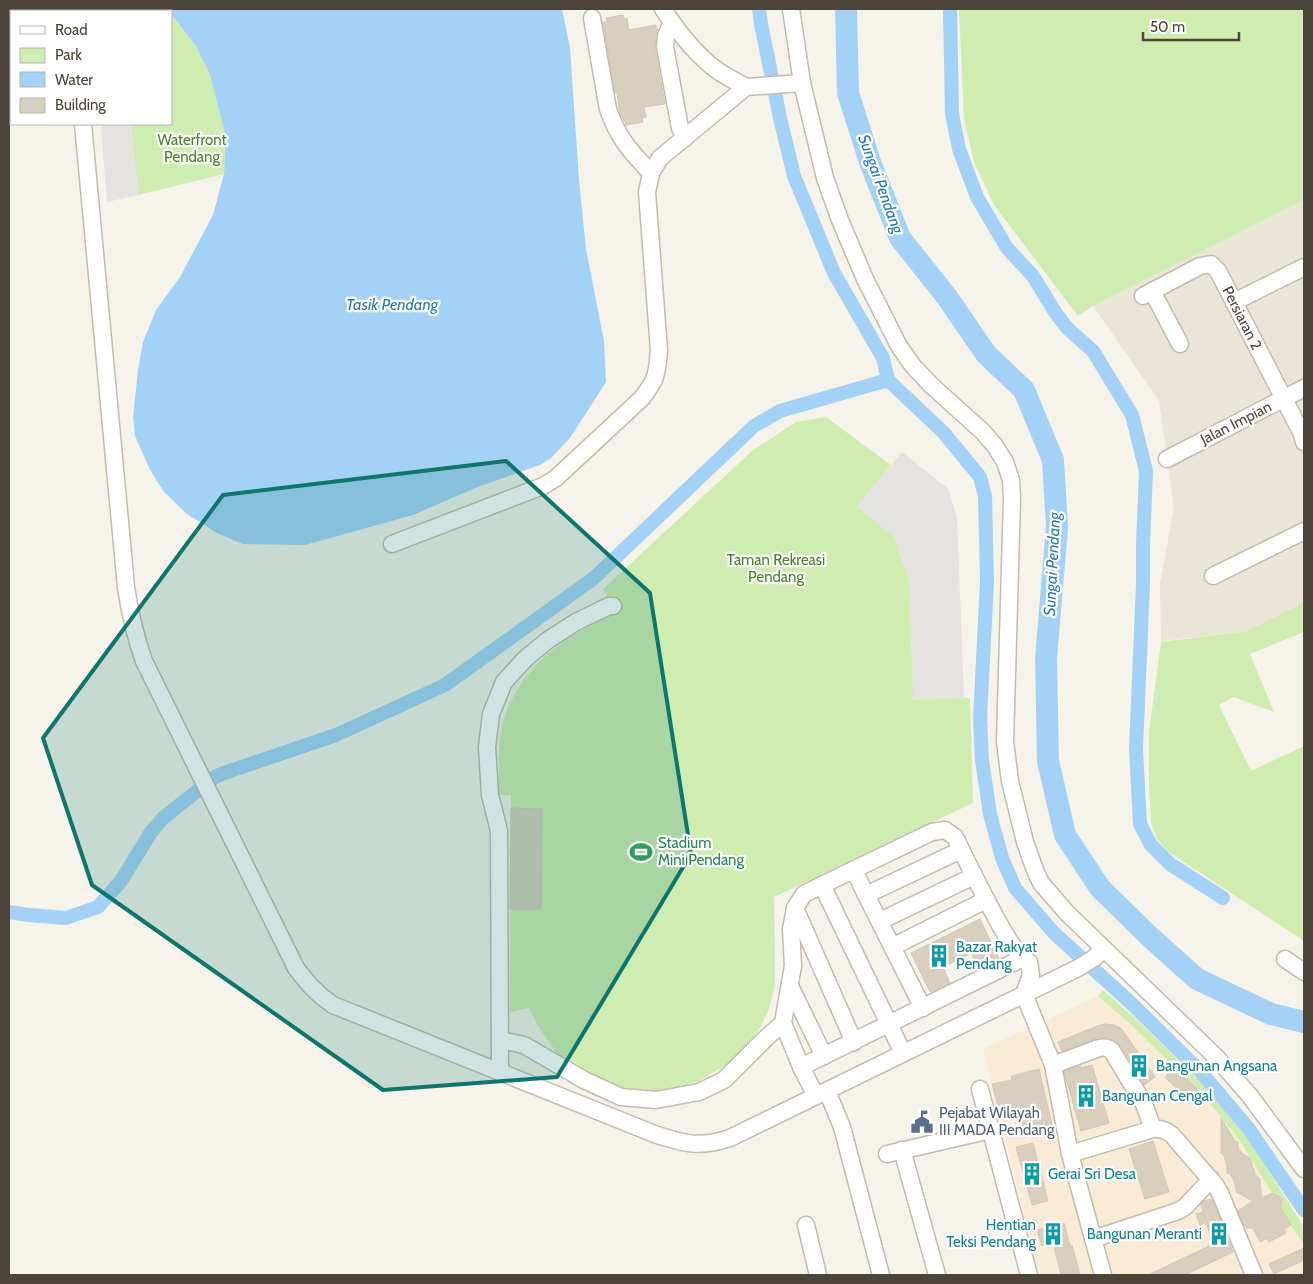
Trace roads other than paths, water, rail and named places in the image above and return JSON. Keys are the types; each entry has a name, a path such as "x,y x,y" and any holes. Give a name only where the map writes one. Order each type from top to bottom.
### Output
{"street":[{"path":"791,9 794,84 840,220 865,279 899,346 913,366 983,432 1005,462 1011,480 1005,742 1010,781 1034,870 1042,883 1099,954 1217,1058 1255,1103 1304,1169"},
{"path":"668,16 700,55 718,71 746,87 794,84"},
{"path":"668,16 665,48 680,128 685,138"},
{"path":"592,18 612,122 629,150 651,173"},
{"path":"392,544 543,486 556,478 642,398 652,386 657,373 659,350 648,192 651,173 660,158 746,87"},
{"path":"83,125 125,577 135,635 144,661 296,968 309,986 321,997 333,1005 657,1135 690,1144 703,1144 716,1143 730,1138 1078,968 1099,954"},
{"name":"Persiaran 2","path":"1180,344 1148,293 1200,266 1211,264 1218,271 1284,398 1304,442"},
{"path":"1234,302 1304,267"},
{"name":"Jalan Impian","path":"1167,459 1304,388"},
{"path":"1213,576 1304,531"},
{"path":"500,1072 499,831 490,795 488,747 491,714 504,682 525,659 548,640 576,622 609,606 613,606"},
{"path":"881,1275 842,1127 801,1067 783,1023 793,966 791,929 795,908 804,894 932,832 946,830 955,837 1010,943 1029,962 1031,974 1024,994 1053,1065 1070,1154 1103,1275"},
{"path":"866,895 961,850"},
{"path":"854,870 923,1008"},
{"path":"880,921 974,876"},
{"path":"822,885 903,1053"},
{"path":"892,947 986,900"},
{"path":"795,908 854,1042"},
{"path":"801,1067 1023,958"},
{"path":"1285,959 1304,972"},
{"path":"790,986 824,1056"},
{"path":"500,1040 524,1045 584,1080 621,1097 656,1100 699,1092 724,1080 783,1023"},
{"path":"1053,1065 1098,1048 1106,1047 1112,1051 1144,1104 1153,1129"},
{"path":"980,1090 1029,1275"},
{"path":"1070,1154 1153,1129 1162,1129 1172,1135 1220,1193 1254,1275"},
{"path":"936,1275 895,1152 991,1130"},
{"path":"1093,1239 1178,1211 1185,1207 1211,1180"},
{"path":"806,1225 818,1275"}],"water":[{"name":"Tasik Pendang","path":"562,9 570,48 579,180 586,249 604,341 606,382 570,438 551,458 540,465 475,488 413,515 305,545 243,544 217,533 187,514 164,492 150,470 135,436 133,418 138,370 143,342 156,310 180,277 213,215 224,174 226,138 210,75 196,46 172,15 172,10 167,10"}],"waterway":[{"path":"759,9 780,118 794,176 834,273 883,358 888,380 944,433 980,477 985,496 987,581 980,718 982,760 990,814 1002,858 1015,888 1054,933 1132,1004 1200,1071 1249,1129 1304,1210"},
{"name":"Sungai Pendang","path":"846,9 848,93 870,162 900,238 947,297 986,354 1024,390 1053,460 1057,527 1046,658 1048,761 1065,835 1100,888 1150,937 1197,979 1271,1014 1304,1022"},
{"path":"950,9 952,114 959,149 977,197 1007,248 1033,276 1067,328 1093,351 1132,415 1146,471 1136,749 1140,824 1151,845 1170,864 1223,898"},
{"path":"9,912 66,918 98,907 121,881 151,832 163,818 215,777 336,735 445,685 594,578 754,426 780,411 888,380"}],"place":[{"name":"Stadium Mini Pendang","path":"641,852"},
{"name":"Bazar Rakyat Pendang","path":"939,956"},
{"name":"Bangunan Angsana","path":"1139,1066"},
{"name":"Bangunan Cengal","path":"1086,1096"},
{"name":"Pejabat Wilayah III MADA Pendang","path":"922,1122"},
{"name":"Gerai Sri Desa","path":"1032,1174"},
{"name":"Hentian Teksi Pendang","path":"1053,1234"},
{"name":"Bangunan Meranti","path":"1219,1234"}],"park label":[{"name":"Waterfront Pendang","path":"192,148"},
{"name":"Taman Rekreasi Pendang","path":"776,568"}]}
